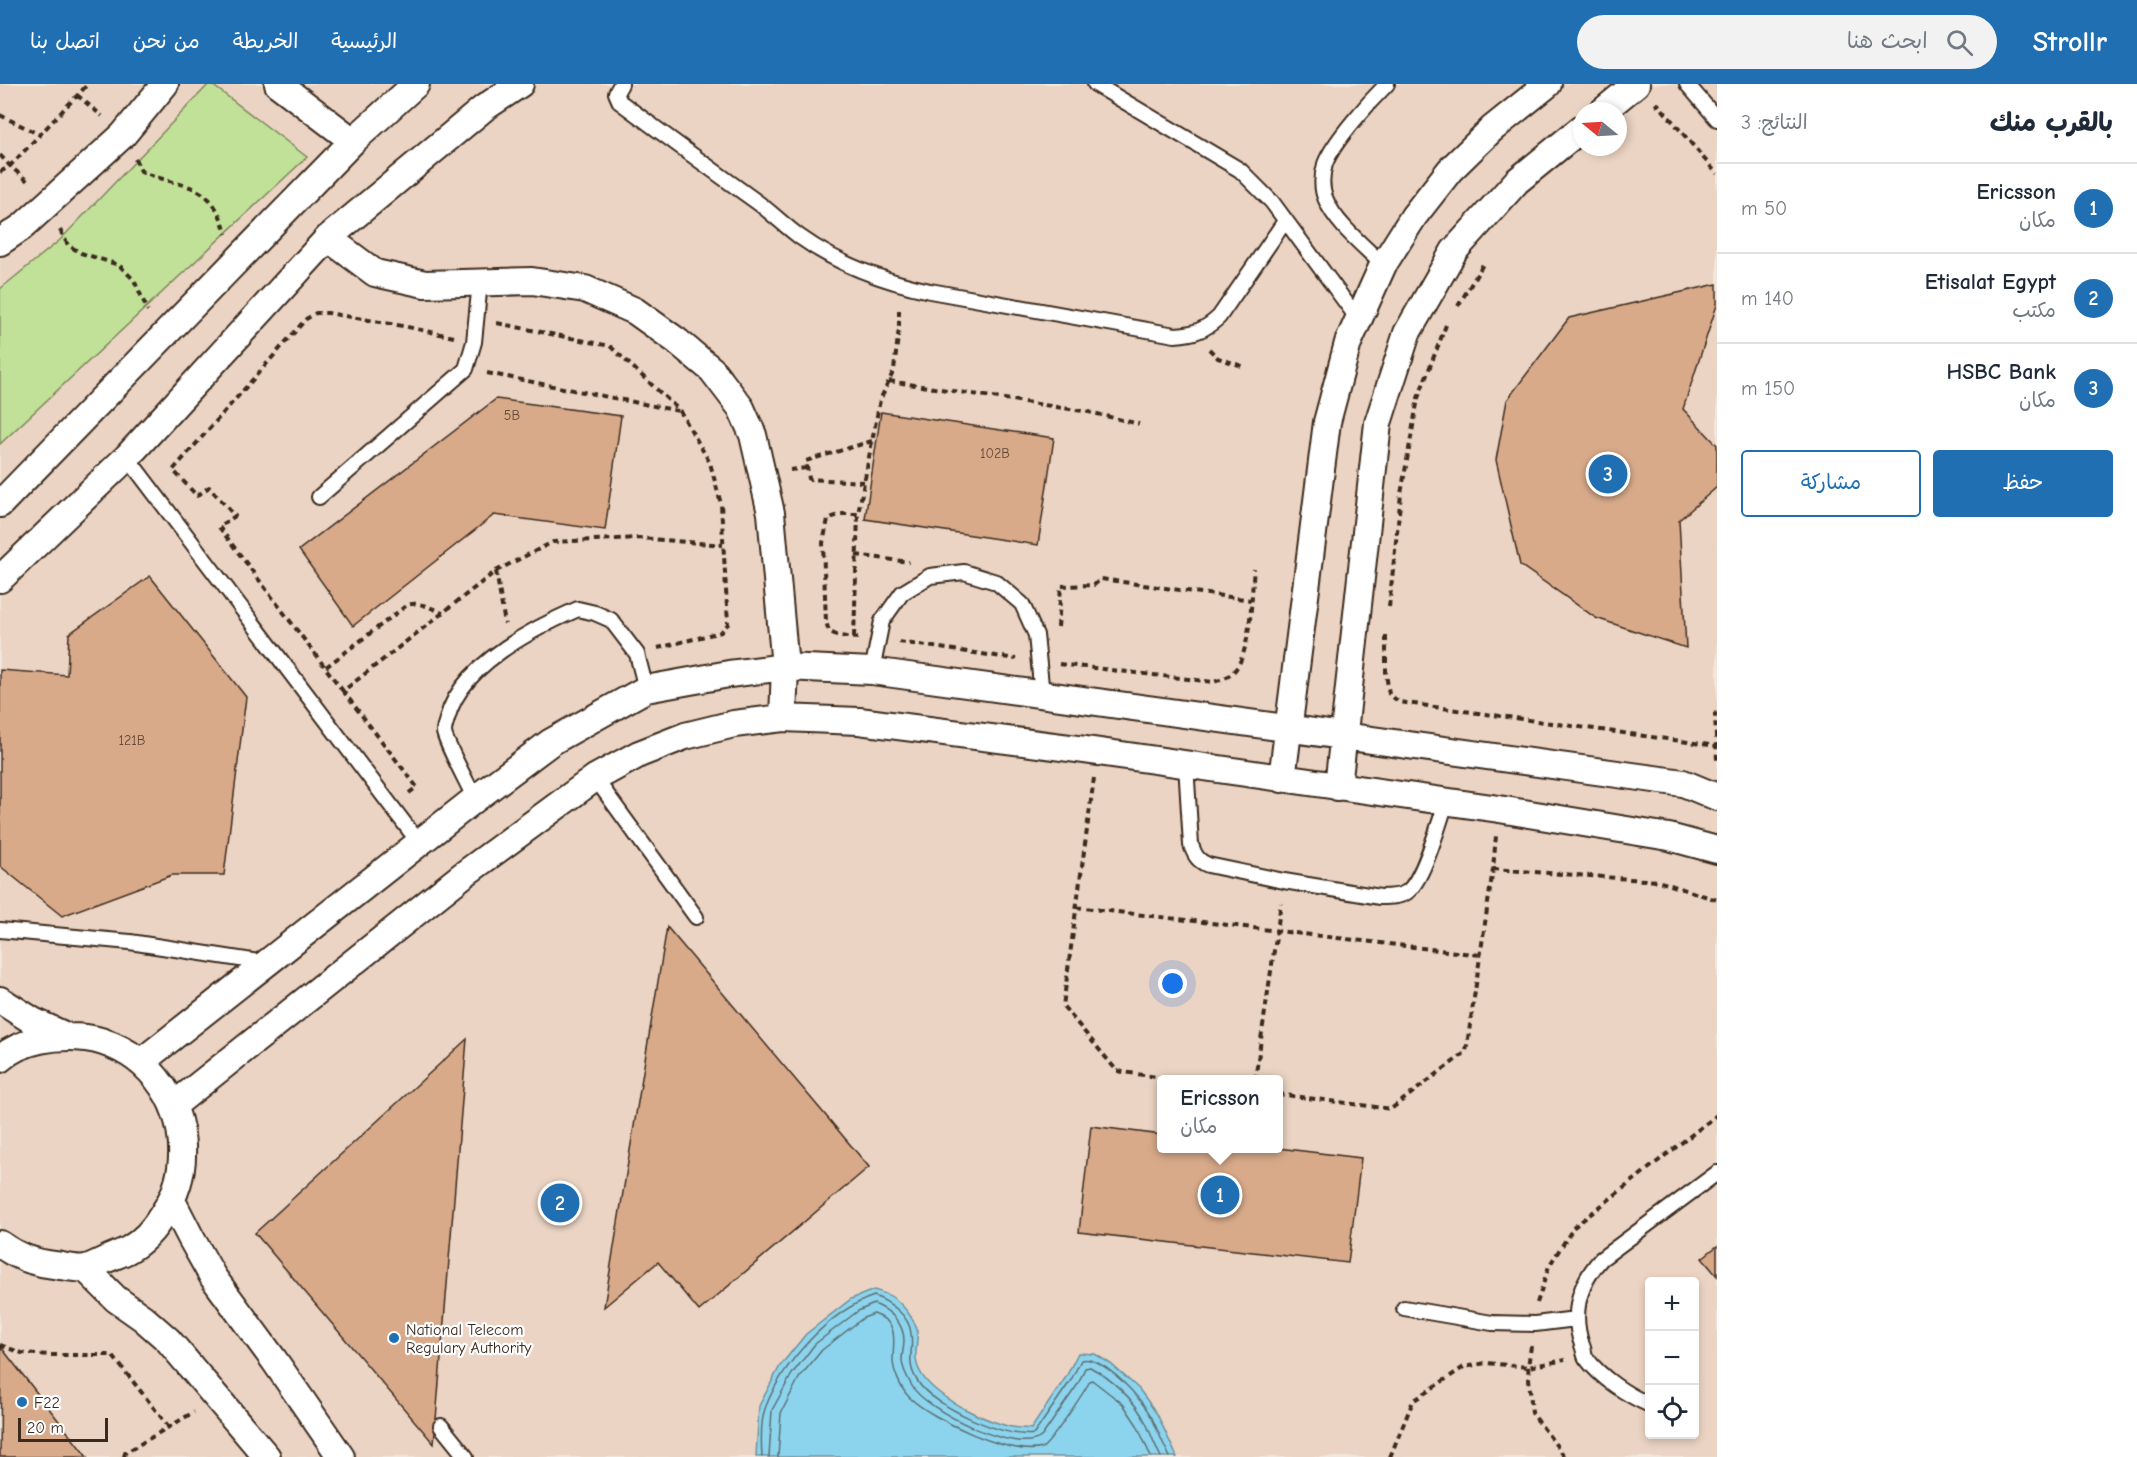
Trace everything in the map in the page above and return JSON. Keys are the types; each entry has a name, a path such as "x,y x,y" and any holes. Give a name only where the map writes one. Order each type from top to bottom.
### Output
{"street":[{"path":"0,242 22,227 123,135 165,84"},
{"path":"278,84 353,141"},
{"path":"0,504 353,141 417,84"},
{"path":"0,579 128,458 328,238 484,108 520,84"},
{"path":"1614,102 1636,84"},
{"path":"1282,779 1327,422 1348,343 1383,265 1414,216 1450,170 1538,87"},
{"path":"1338,787 1378,423 1407,333 1454,251 1517,182 1573,135"},
{"path":"328,238 375,273 425,284 532,280 585,289 636,311 712,370 741,408 753,435 771,513 785,668 783,718"},
{"path":"141,1062 475,799 551,742 646,689 729,674 785,668 872,671 1683,783 1717,796"},
{"path":"174,1106 463,875 595,778 639,754 685,736 734,724 783,718 859,721 1098,751 1499,809 1670,837 1717,850"},
{"path":"0,1000 33,1021 66,1036"},
{"path":"0,1059 34,1042 66,1036 93,1039 118,1048 141,1062 160,1082 174,1106 182,1137 182,1169 172,1201 154,1228 130,1249 85,1268 40,1264 11,1252 0,1244"},
{"path":"172,1201 213,1277 341,1457"},
{"path":"85,1268 116,1299 168,1340 267,1457"}],"lane":[{"path":"621,84 616,93 620,102 764,207 800,237 841,262 899,285 1165,333 1191,334 1206,328 1219,317 1284,221"},
{"path":"1095,84 1240,171 1272,202 1358,319"},
{"path":"1383,265 1334,214 1325,199 1322,181 1326,163 1334,148 1371,100 1387,84"},
{"path":"1687,84 1717,119"},
{"path":"320,496 466,369 474,342 480,282"},
{"path":"128,458 420,844"},
{"path":"872,671 882,621 902,593 930,576 964,572 996,582 1022,604 1036,635 1042,695"},
{"path":"475,799 444,733 455,698 471,675 509,646 578,609 595,613 611,620 637,654 646,689"},
{"path":"1186,764 1191,845 1194,855 1200,861 1208,865 1284,881 1380,897 1396,896 1407,892 1418,881 1446,803"},
{"path":"595,778 696,917"},
{"path":"0,930 130,942 267,963"},
{"path":"1645,1402 1618,1389 1585,1357 1576,1319 1582,1286 1601,1259 1717,1173"},
{"path":"1404,1308 1492,1323 1534,1324 1576,1319"},
{"path":"441,1426 466,1457"}],"path":[{"path":"0,172 10,166 88,84"},
{"path":"1650,110 1658,104 1717,174"},
{"path":"0,115 40,135"},
{"path":"123,135 141,171 193,186 211,200 222,222 233,263"},
{"path":"0,155 51,201 55,221 68,245 81,253 118,265 134,280 160,339"},
{"path":"1452,315 1486,259"},
{"path":"392,807 417,787 219,527 235,516 209,487 197,496 173,470 306,319 316,313 403,326 474,342"},
{"path":"477,319 610,346 680,411 710,463 721,504 728,624 721,632 637,654"},
{"path":"1388,616 1401,494 1419,398 1447,324"},
{"path":"1198,332 1213,354 1242,366"},
{"path":"466,369 680,411"},
{"path":"888,381 1089,412 1139,424"},
{"path":"864,482 809,479 806,461 872,441"},
{"path":"854,637 858,514"},
{"path":"343,690 496,571 553,542 639,538 723,545"},
{"path":"856,555 935,565 935,575"},
{"path":"496,571 509,646"},
{"path":"1058,630 1061,586 1094,585 1101,579 1251,600"},
{"path":"326,667 407,605 422,604 443,613"},
{"path":"1386,627 1386,673 1389,694 1399,702 1716,745"},
{"path":"1717,713 1715,714 1717,760"},
{"path":"1098,751 1063,1006 1117,1071 1157,1077"},
{"path":"1283,1095 1391,1109 1466,1052 1493,869 1499,809"},
{"path":"1493,869 1658,882 1717,900"},
{"path":"1256,1075 1284,881"},
{"path":"1076,907 1481,955"},
{"path":"1565,1457 1532,1413 1528,1367 1538,1296 1549,1266 1574,1227 1717,1115"},
{"path":"0,1345 22,1353 112,1355 169,1427"},
{"path":"1390,1457 1413,1401 1464,1367 1486,1363 1528,1367 1585,1357"},
{"path":"124,1457 125,1453 217,1397"}],"shaded area":[{"path":"0,84 1717,84 1717,1457 0,1457"}],"green space":[{"path":"209,84 307,157 0,444 0,289 60,240"}],"water":[{"path":"874,1290 895,1299 912,1319 917,1332 916,1359 927,1382 965,1409 1007,1426 1031,1429 1066,1377 1078,1353 1095,1354 1111,1364 1139,1389 1157,1414 1177,1457 756,1457 759,1406 780,1366 806,1334 851,1299"}],"building":[{"path":"1717,284 1717,305 1683,409 1717,445 1717,487 1679,520 1686,648 1596,618 1520,565 1496,460 1507,400 1569,318"},
{"path":"496,399 621,416 605,530 494,515 353,626 299,550"},
{"path":"881,412 1054,438 1038,545 865,519"},
{"path":"150,576 246,697 224,875 172,875 62,916 0,866 0,670 67,675 69,634"},
{"path":"667,927 869,1167 699,1311 658,1262 604,1307"},
{"name":"National Telecom Regulary Authority","path":"467,1039 434,1444 255,1233"},
{"path":"1091,1126 1157,1134 1157,1153 1283,1153 1283,1149 1361,1158 1348,1263 1079,1232"},
{"path":"1717,1246 1717,1276 1702,1258"},
{"name":"F22","path":"1,1347 87,1457 0,1457"}],"place":[{"name":"HSBC Bank","path":"1608,474"},
{"name":"Ericsson","path":"1220,1195"},
{"name":"Etisalat Egypt","path":"560,1203"},
{"name":"National Telecom Regulary Authority","path":"394,1338"},
{"name":"F22","path":"22,1402"}]}
